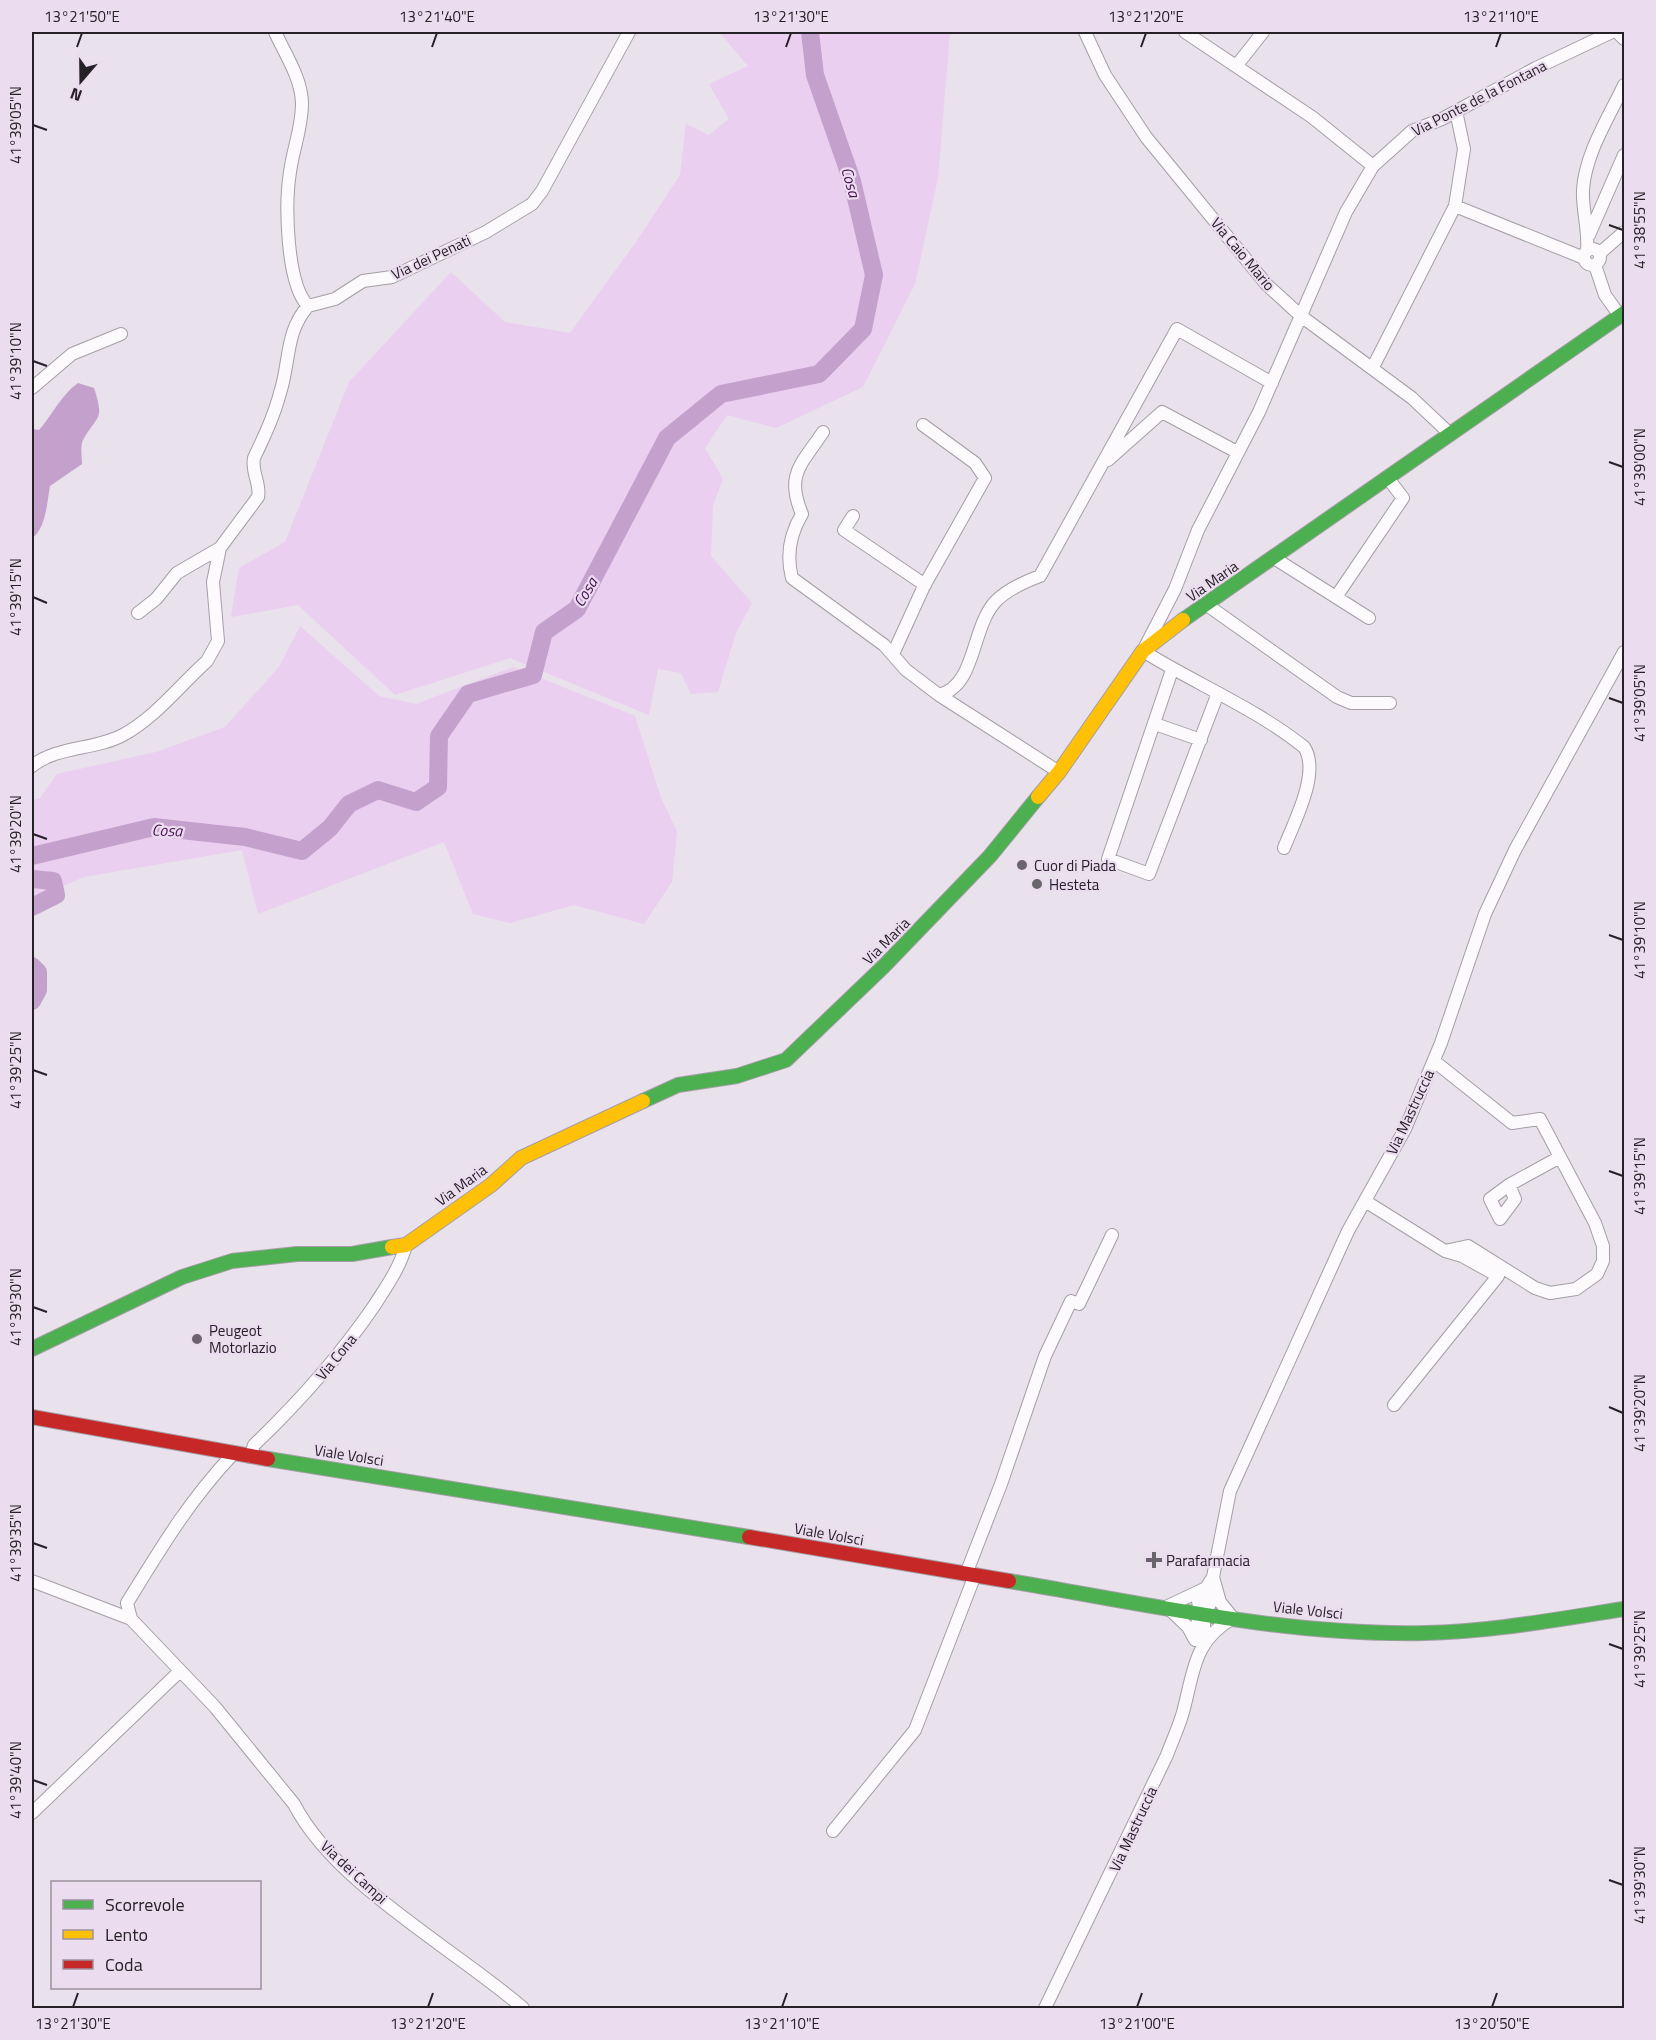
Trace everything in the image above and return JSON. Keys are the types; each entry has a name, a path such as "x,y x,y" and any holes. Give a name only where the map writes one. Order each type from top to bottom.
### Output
{"street":[{"path":"138,613 156,599 177,573 220,548 258,497 260,490 252,466 254,458 281,391 289,340 300,315 308,306 302,298 296,281 289,230 290,171 301,123 302,102 297,79 275,32"},
{"name":"Via dei Penati","path":"308,306 335,299 363,281 392,277 486,232 532,204 542,191 629,32"},
{"name":"Via Caio Mario","path":"1085,32 1105,75 1146,137 1267,285 1301,316 1412,398 1449,433"},
{"path":"1185,32 1237,64 1312,117 1373,166"},
{"path":"1237,64 1263,32"},
{"name":"Via Ponte de la Fontana","path":"1143,651 1175,589 1197,530 1272,383 1307,297 1347,212 1373,166 1412,131 1612,32"},
{"path":"1617,32 1624,39"},
{"path":"1622,314 1605,295 1591,257 1583,191 1586,166 1624,85"},
{"path":"1373,367 1455,206 1464,149 1456,111"},
{"path":"1588,236 1624,155"},
{"path":"1455,206 1591,257"},
{"path":"1591,257 1624,231"},
{"name":"Via Maria","path":"32,1349 182,1277 232,1261 297,1254 352,1254 406,1245 491,1185 521,1158 678,1085 737,1076 786,1060 959,890 1059,772 1143,651 1449,433 1622,314"},
{"path":"939,695 950,692 967,670 977,633 996,601 1027,581 1040,576 1177,329 1272,383"},
{"path":"32,388 72,354 121,334"},
{"path":"1100,467 1162,412 1237,452"},
{"path":"893,654 925,585 984,478 975,463 923,425"},
{"path":"823,432 800,465 794,481 794,494 802,514 794,528 791,544 789,559 792,578 893,654 906,670 939,695 1059,772"},
{"path":"1336,597 1403,498 1387,477"},
{"path":"854,516 844,530 925,585"},
{"path":"32,766 48,756 122,736 151,716 207,661 218,641 213,582 220,548"},
{"path":"1274,558 1369,618"},
{"path":"1207,605 1336,697 1351,703 1390,703"},
{"path":"1143,651 1295,740 1310,755 1309,778 1284,848"},
{"name":"Via Mastruccia","path":"1045,2008 1167,1755 1182,1715 1197,1656 1202,1613 1198,1601 1210,1584 1230,1491 1318,1292 1406,1128 1434,1061 1485,914 1515,850 1624,652"},
{"path":"1172,670 1108,859 1149,874 1218,693"},
{"path":"1155,724 1201,740"},
{"path":"1434,1061 1512,1124 1540,1119 1595,1223 1603,1246 1603,1261 1597,1274 1576,1289 1563,1293 1550,1293 1535,1288 1468,1246 1445,1251"},
{"path":"1509,1185 1560,1157"},
{"path":"1365,1201 1445,1251 1462,1257 1498,1276 1394,1405"},
{"path":"833,1831 915,1730 1045,1356 1071,1301 1079,1304 1112,1235"},
{"name":"Via Cona","path":"250,1457 254,1445 342,1351 402,1260 406,1245"},
{"name":"Viale Volsci","path":"36,1416 250,1457 518,1498 1164,1607 1317,1629 1425,1633 1508,1626 1624,1610"},
{"path":"131,1619 127,1603 179,1517 200,1489 232,1454"},
{"path":"32,1581 131,1619"},
{"path":"1210,1584 1233,1618 1198,1639 1181,1618 1164,1607 1185,1601 1210,1584"},
{"name":"Via dei Campi","path":"131,1619 215,1707 294,1804 302,1820 332,1855 375,1894 523,2008"},
{"path":"32,1813 180,1671"}],"shaded area":[{"path":"719,32 950,32 938,178 915,284 863,387 776,428 727,415 705,448 723,479 713,506 711,556 752,603 736,633 718,692 691,694 681,673 658,669 649,715 510,658 395,695 298,605 231,617 239,568 285,542 349,382 451,272 505,322 570,333 636,242 680,175 686,124 709,135 729,119 709,84 748,66"},
{"path":"78,383 94,388 99,407 98,417 82,442 82,464 50,486 43,522 37,534 32,538 32,429 39,430 62,399"},
{"path":"300,626 379,696 416,704 513,667 635,716 661,798 677,831 672,882 644,924 574,905 510,923 473,914 444,842 258,914 242,850 84,877 32,899 32,800 40,798 57,774 156,752 225,727 279,667"}],"waterway":[{"name":"Cosa","path":"32,856 154,827 245,837 302,851 330,828 349,804 378,790 416,802 438,787 439,736 468,694 533,675 544,632 577,609 667,438 721,394 819,374 863,329 874,275 852,181 815,75 810,32"},
{"path":"32,879 53,881 56,895 32,907"},
{"path":"32,966 38,972 38,990 32,1001"}],"traffic: fast":[{"path":"1183,620 1624,313"},
{"path":"643,1101 678,1085 737,1076 786,1060 884,966 990,856 1038,797"},
{"path":"32,1349 182,1277 232,1261 297,1254 352,1254 392,1247"},
{"path":"268,1459 749,1537"},
{"path":"1009,1581 1216,1617 1373,1633 1475,1630 1624,1609"}],"traffic: slow":[{"path":"1038,797 1059,772 1143,651 1183,620"},
{"path":"392,1247 406,1245 491,1185 521,1158 643,1101"}],"traffic: jam":[{"path":"32,1417 268,1459"},
{"path":"749,1537 1009,1581"}],"place":[{"name":"Cuor di Piada","path":"1022,865"},
{"name":"Hesteta","path":"1037,884"},
{"name":"Peugeot Motorlazio","path":"197,1339"},
{"name":"Parafarmacia","path":"1154,1560"}]}
